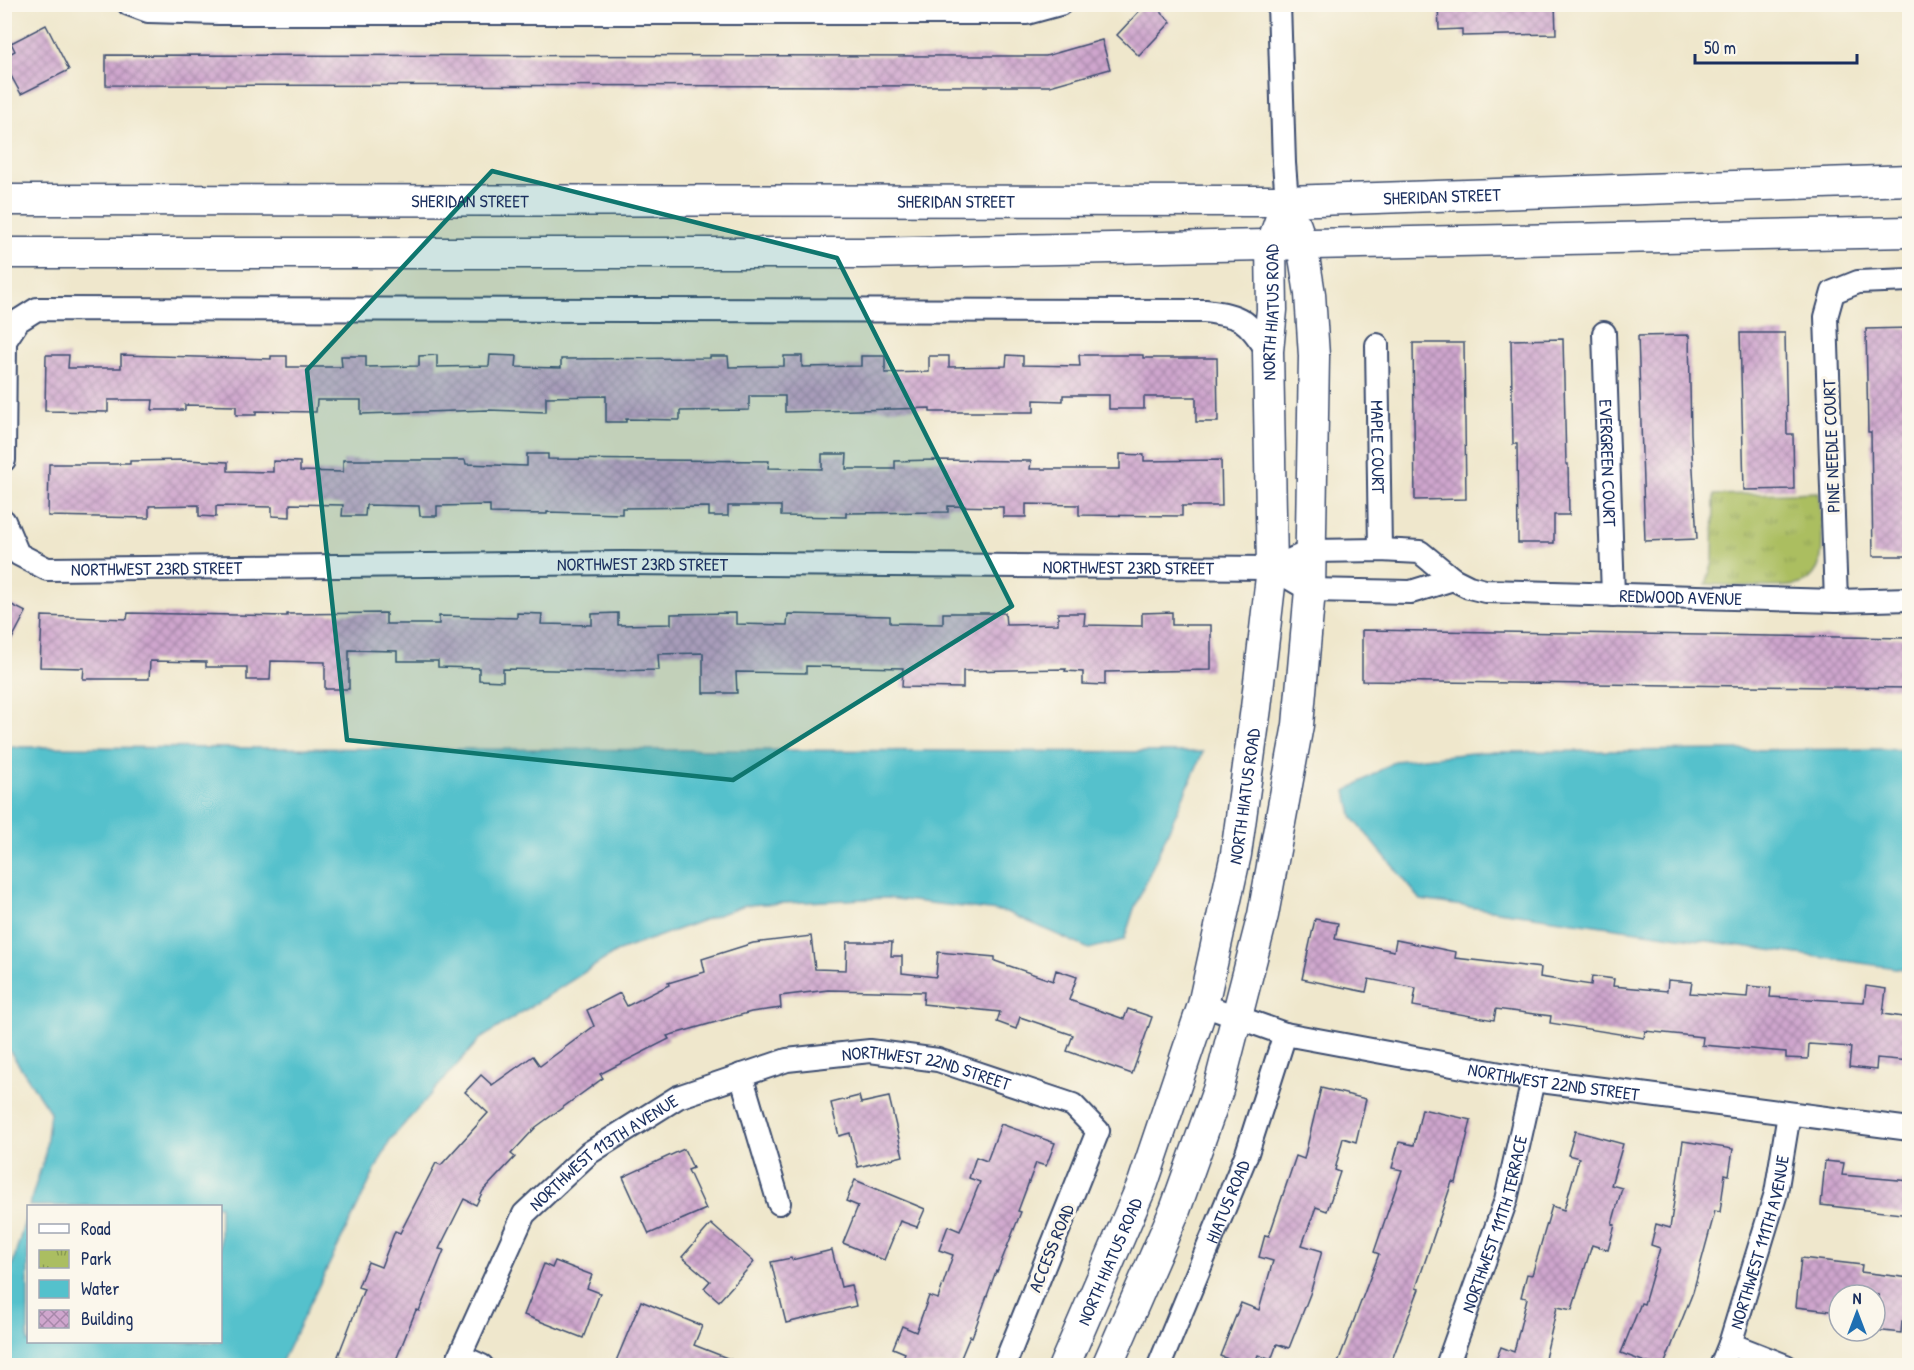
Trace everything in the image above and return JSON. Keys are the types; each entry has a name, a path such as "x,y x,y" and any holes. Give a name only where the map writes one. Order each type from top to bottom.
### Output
{"main road":[{"name":"SHERIDAN STREET","path":"4,200 1287,201 1910,180"},
{"name":"NORTH HIATUS ROAD","path":"1107,1365 1175,1210 1218,1090 1263,915 1298,725 1310,590 1314,356 1311,297 1302,244 1287,201"},
{"name":"NORTH HIATUS ROAD","path":"1064,1365 1143,1183 1203,1005 1236,854 1272,568 1268,351 1272,310 1271,246 1287,201"},
{"path":"4,253 863,253 1910,232"}],"street":[{"path":"129,4 148,11 219,13 1027,13 1060,4"},
{"name":"NORTH HIATUS ROAD","path":"1279,4 1287,201"},
{"name":"PINE NEEDLE COURT","path":"1836,602 1826,317 1833,292 1858,282 1910,280"},
{"path":"4,460 5,341 18,321 37,309 1205,311 1227,314 1249,324 1268,351"},
{"name":"EVERGREEN COURT","path":"1604,333 1613,595"},
{"name":"MAPLE COURT","path":"1377,345 1380,550"},
{"name":"NORTHWEST 23RD STREET","path":"4,521 18,554 47,569 624,563 1272,568"},
{"name":"REDWOOD AVENUE","path":"1272,568 1311,551 1380,550 1420,552 1453,579 1469,587 1485,591 1836,602 1910,598"},
{"path":"1272,568 1310,590 1411,592 1453,579"},
{"name":"NORTHWEST 22ND STREET","path":"1203,1005 1285,1034 1533,1080 1910,1129"},
{"name":"HIATUS ROAD","path":"1159,1365 1247,1153 1285,1034"},
{"name":"NORTHWEST 22ND STREET","path":"741,1075 787,1060 870,1051 938,1060 1073,1104 1098,1131"},
{"path":"741,1075 779,1203"},
{"name":"NORTHWEST 113TH AVENUE","path":"458,1361 524,1214 589,1153 678,1097 741,1075"},
{"name":"NORTHWEST 111TH TERRACE","path":"1447,1365 1506,1200 1533,1080"},
{"name":"NORTHWEST 111TH AVENUE","path":"1721,1365 1730,1344 1776,1193 1789,1114"},
{"name":"ACCESS ROAD","path":"1004,1365 1098,1131"},
{"path":"1730,1344 1786,1365"},
{"path":"458,1361 482,1365"}],"highlighted area":[{"path":"492,171 837,258 1012,606 733,780 347,740 307,370"}],"green space":[{"path":"1819,492 1821,554 1818,568 1809,579 1803,583 1783,587 1706,584 1713,562 1714,495"}],"water":[{"path":"5,747 1203,752 1134,909 1124,940 1089,949 1007,912 886,898 745,905 616,952 480,1039 390,1140 280,1365 5,1366 5,1291 27,1214 27,1343 222,1343 222,1205 29,1205 45,1155 50,1112 5,1044"},
{"path":"1909,750 1909,970 1421,900 1353,818 1346,791 1395,761 1482,752"}],"building":[{"path":"1146,4 1153,4 1171,22 1139,56 1117,35"},
{"path":"1438,4 1555,4 1556,34 1462,36 1462,29 1439,30"},
{"path":"46,25 69,70 21,94 4,63 4,57 15,51 11,43"},
{"path":"1102,40 1110,69 1050,86 106,85 106,55 1046,56"},
{"path":"1910,328 1910,556 1873,556 1871,432 1868,432 1866,329"},
{"path":"1740,333 1785,333 1787,434 1793,434 1794,489 1744,490"},
{"path":"1689,335 1691,434 1697,539 1645,541 1638,336"},
{"path":"1563,339 1569,515 1554,515 1554,543 1518,543 1517,444 1513,444 1511,340"},
{"path":"1413,343 1464,343 1466,499 1415,500"},
{"path":"46,355 69,355 68,368 121,368 121,355 271,359 271,356 287,356 287,367 342,367 341,356 366,356 366,367 419,366 419,356 437,355 437,367 489,366 490,355 517,356 516,367 561,368 561,359 710,358 710,356 728,356 729,367 784,366 784,356 802,356 802,367 861,366 861,356 885,356 885,373 929,372 929,356 949,356 949,367 1006,366 1007,355 1023,356 1023,365 1080,366 1079,355 1217,358 1218,422 1196,422 1196,397 1144,397 1144,409 1109,409 1109,395 1063,395 1063,401 1034,400 1034,412 930,412 930,408 785,412 785,396 749,396 749,410 680,411 680,420 626,419 626,422 606,422 606,396 546,397 546,412 488,410 361,414 361,400 317,400 316,412 256,411 256,415 236,415 236,406 185,405 185,410 152,410 153,400 108,400 108,412 45,411"},
{"path":"527,454 548,454 548,459 769,461 768,468 822,469 822,454 847,454 846,469 895,469 895,461 934,460 1031,461 1030,469 1120,469 1120,454 1144,455 1144,461 1221,460 1222,506 1182,506 1182,516 1079,515 1079,505 1026,504 1026,517 1003,517 1003,507 948,506 948,512 846,513 846,517 781,516 781,506 728,506 728,516 709,516 709,507 622,508 622,514 547,512 547,514 490,513 490,505 437,506 437,516 420,516 419,506 366,505 365,516 342,516 343,505 290,504 290,517 272,516 272,507 216,506 216,517 199,516 199,505 149,506 149,518 48,516 49,464 130,464 130,461 184,460 228,462 228,471 273,472 273,461 300,462 300,471 343,472 343,460 465,460 466,464 527,466"},
{"path":"4,601 26,612 4,654"},
{"path":"1172,612 1172,625 1211,625 1211,670 1105,672 1105,685 1083,684 1083,672 1065,671 1066,669 963,671 963,688 902,687 903,668 806,666 806,673 736,672 737,693 703,693 703,653 658,654 659,670 503,669 503,681 479,680 479,668 438,667 438,661 397,661 397,651 349,650 349,689 325,689 325,662 271,661 270,680 247,680 247,667 206,667 206,662 150,661 149,679 83,679 84,668 40,667 42,616 127,619 128,613 287,616 287,614 386,613 386,624 439,624 439,616 517,618 517,613 542,614 541,624 592,625 592,614 618,613 618,625 671,624 671,614 736,613 736,624 787,625 788,614 890,616 890,623 943,624 943,613 1005,613 1006,625 1058,624 1058,613 1085,613 1084,625 1142,626 1142,613"},
{"path":"1362,630 1910,638 1910,688 1362,681"},
{"path":"1315,919 1338,923 1335,939 1394,951 1396,940 1456,952 1455,958 1541,968 1540,977 1591,985 1592,976 1614,979 1613,986 1667,991 1668,980 1692,982 1690,993 1747,997 1748,986 1771,988 1770,997 1864,1002 1866,986 1886,989 1883,1014 1910,1018 1910,1061 1877,1058 1876,1070 1849,1067 1851,1047 1809,1044 1808,1059 1786,1058 1786,1052 1702,1045 1703,1037 1645,1031 1644,1038 1550,1023 1551,1016 1496,1009 1494,1020 1413,1006 1416,988 1369,979 1366,992 1302,979"},
{"path":"811,936 815,969 846,970 847,942 892,942 891,956 902,956 902,973 936,977 938,952 995,957 995,961 1053,981 1056,970 1077,977 1069,1000 1124,1019 1128,1009 1152,1017 1132,1074 1067,1051 1073,1035 1020,1017 1016,1029 997,1022 1000,1012 923,1004 924,992 828,990 780,996 781,1008 751,1012 667,1036 669,1039 600,1074 603,1078 536,1127 511,1154 515,1157 483,1191 476,1205 464,1199 439,1249 444,1250 394,1365 362,1365 338,1356 364,1289 358,1287 368,1262 381,1267 395,1231 400,1233 436,1163 441,1165 488,1113 465,1092 481,1075 492,1085 533,1056 540,1066 594,1026 587,1010 620,993 627,1006 669,985 668,983 705,972 702,959 753,943"},
{"path":"1321,1088 1366,1099 1356,1142 1343,1138 1335,1170 1340,1172 1327,1211 1316,1207 1302,1245 1322,1251 1310,1294 1289,1348 1277,1344 1271,1360 1258,1355 1254,1365 1244,1365 1220,1356 1241,1303 1259,1310 1273,1261 1259,1257 1265,1235 1269,1236 1296,1156 1304,1159"},
{"path":"859,1096 861,1103 889,1097 903,1156 858,1167 850,1133 839,1136 831,1103"},
{"path":"1422,1109 1471,1120 1456,1183 1452,1182 1416,1288 1419,1289 1390,1365 1337,1365 1379,1254 1374,1252 1402,1170 1392,1168 1399,1142 1414,1145"},
{"path":"1001,1124 1055,1143 1046,1166 1036,1163 1018,1211 1021,1212 972,1337 970,1336 958,1365 900,1365 905,1353 893,1348 902,1326 916,1332 929,1296 938,1299 953,1255 939,1250 948,1226 960,1231 980,1182 969,1178 976,1157 987,1161"},
{"path":"1575,1131 1623,1144 1611,1185 1622,1188 1612,1224 1615,1225 1608,1250 1592,1245 1572,1310 1557,1307 1544,1363 1546,1365 1494,1365 1501,1347 1514,1352 1527,1298 1521,1297 1527,1274 1532,1275 1552,1206 1564,1210 1579,1158 1568,1155"},
{"path":"1683,1141 1733,1149 1729,1175 1725,1174 1720,1212 1715,1211 1693,1292 1664,1365 1653,1365 1621,1353 1641,1303 1644,1304 1660,1248 1651,1245 1656,1224 1670,1228"},
{"path":"684,1149 693,1168 688,1170 706,1209 649,1234 623,1177"},
{"path":"1825,1161 1844,1163 1842,1175 1910,1181 1910,1215 1821,1205"},
{"path":"855,1180 925,1209 917,1227 900,1221 884,1260 843,1243 858,1206 846,1201"},
{"path":"711,1224 754,1262 719,1301 704,1288 710,1281 682,1257"},
{"path":"832,1250 841,1287 851,1285 856,1306 786,1323 771,1262 791,1258 792,1260"},
{"path":"1801,1258 1862,1265 1861,1272 1910,1278 1910,1322 1902,1321 1901,1333 1887,1331 1887,1283 1827,1283 1827,1311 1796,1307"},
{"path":"555,1261 592,1275 587,1288 600,1293 583,1338 524,1315 544,1264 552,1268"},
{"path":"641,1301 702,1326 694,1345 745,1365 627,1365 616,1361"}]}
